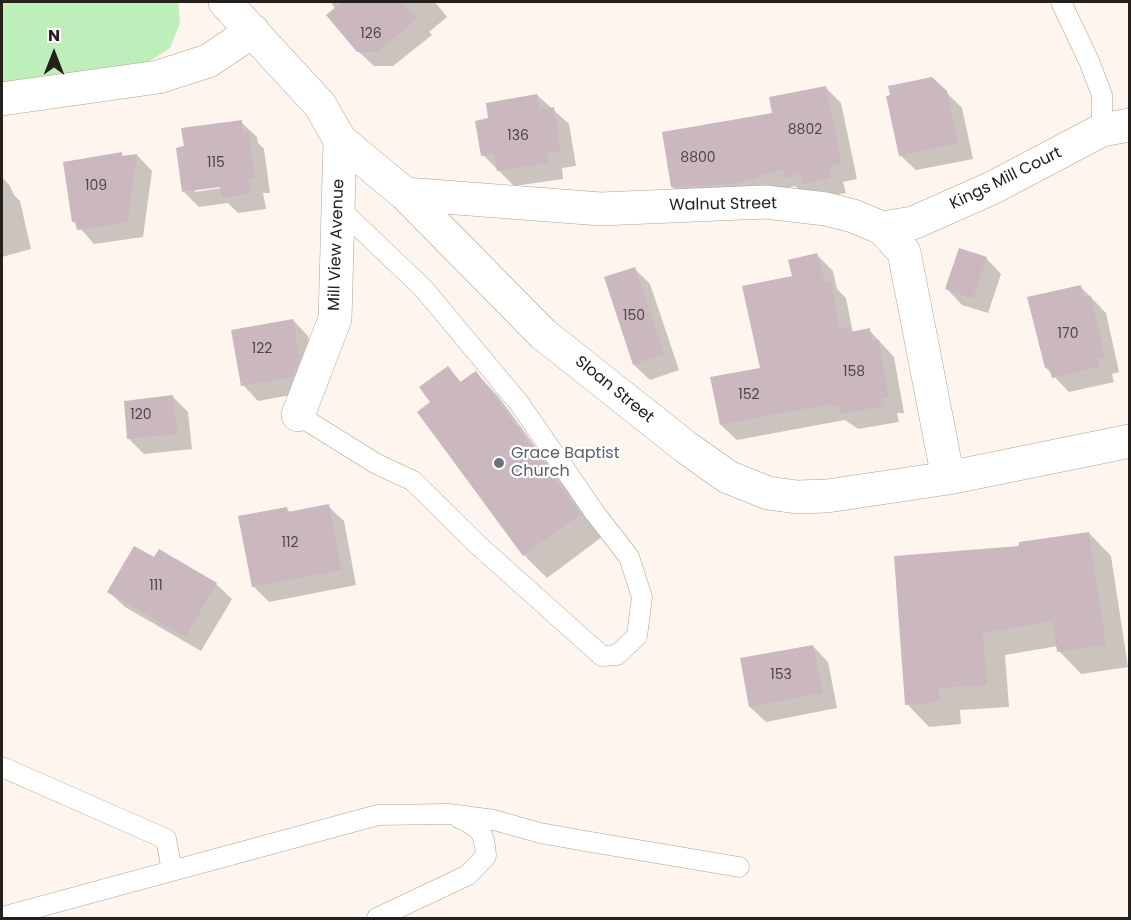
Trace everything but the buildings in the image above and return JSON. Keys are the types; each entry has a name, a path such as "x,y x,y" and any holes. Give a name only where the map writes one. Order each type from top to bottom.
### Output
{"street":[{"name":"Sloan Street","path":"225,2 320,105 340,140 405,194 543,334 687,448 728,477 768,493 797,497 827,496 948,478 1130,441"},
{"path":"2,99 158,77 208,61 253,31"},
{"name":"Kings Mill Court","path":"882,228 913,224 1116,128"},
{"name":"Mill View Avenue","path":"298,415 335,319 340,140"},
{"name":"Walnut Street","path":"405,194 601,209 765,202 826,209 853,216 882,228 904,252 948,478"}],"lane":[{"path":"1061,2 1089,61 1116,128"},
{"path":"298,415 375,463 413,481 478,545 602,656 617,655 637,636 642,597 629,557 595,513 512,394 423,288 338,207"},
{"path":"2,767 166,839 172,871"},
{"path":"377,918 468,875 486,856 484,837 476,825 449,814"},
{"path":"2,917 378,816 449,814 494,820 540,833 739,867"}],"green space":[{"path":"2,2 178,2 180,23 170,48 148,62 2,83"}],"place":[{"name":"Grace Baptist Church","path":"499,463"}]}
